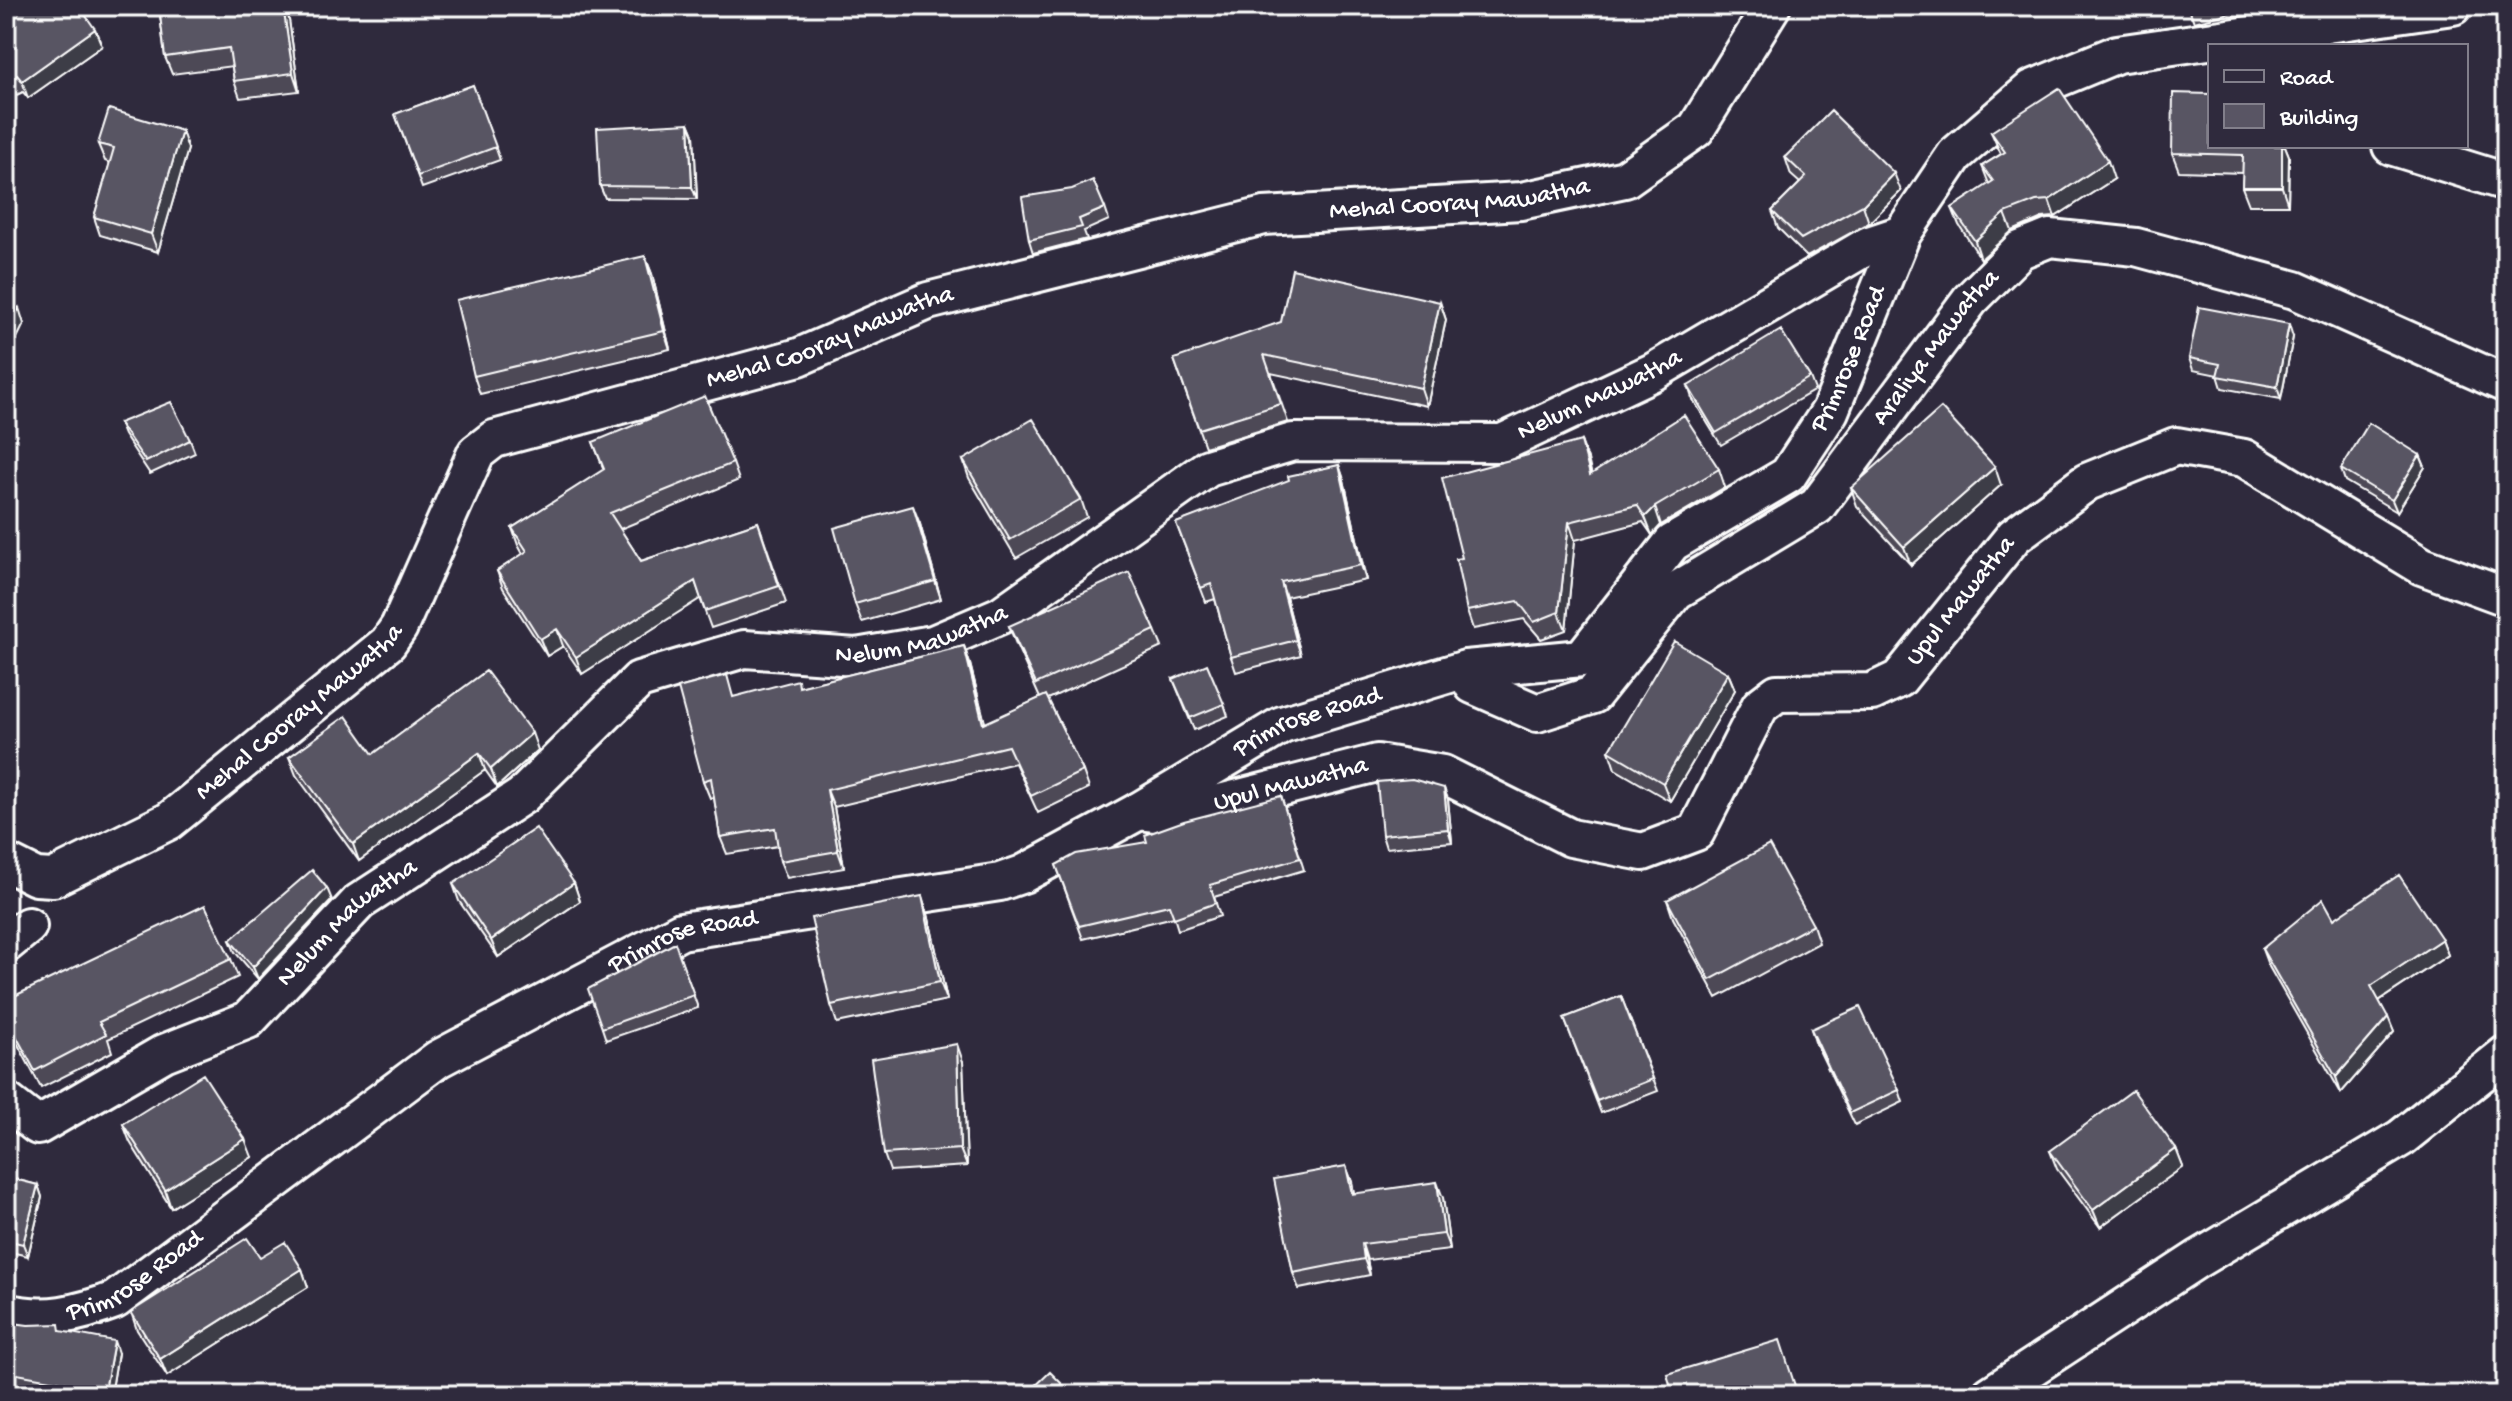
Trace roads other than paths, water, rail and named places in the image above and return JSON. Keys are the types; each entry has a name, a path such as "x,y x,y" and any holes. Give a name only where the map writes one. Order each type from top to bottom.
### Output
{"street":[{"name":"Mehal Cooray Mawatha","path":"6,862 36,877 53,878 169,821 388,643 399,627 476,453 494,439 799,357 928,301 1264,216 1521,201 1625,179 1696,129 1772,6"},
{"name":"Primrose Road","path":"2230,44 2297,38 2449,7"},
{"name":"Primrose Road","path":"6,1312 28,1318 73,1315 115,1300 438,1059 681,931 1000,882 1023,874 1139,811 1282,725 1466,669 1582,658 1672,543 1788,475 1830,411 1902,234 1955,155 2032,89 2117,54 2208,46"},
{"path":"2397,148 2506,182"},
{"name":"Nelum Mawatha","path":"6,1101 38,1126 164,1053 248,1020 359,902 522,796 639,680 744,649 856,657 933,644 1001,615 1208,468 1293,442 1502,443 1653,372 1869,245 1902,234"},
{"name":"Araliya Mawatha","path":"1466,669 1473,685 1537,713 1593,695 1676,591 1817,506 1970,300 2020,250 2050,238 2136,247 2295,290 2506,384"},
{"name":"Upul Mawatha","path":"1139,811 1173,815 1377,763 1443,774 1571,838 1643,852 1696,832 1760,706 1777,693 1872,692 1899,679 2014,536 2087,482 2176,446 2244,458 2422,566 2506,597"},
{"path":"1990,1395 2198,1259 2401,1138 2506,1054"}]}
